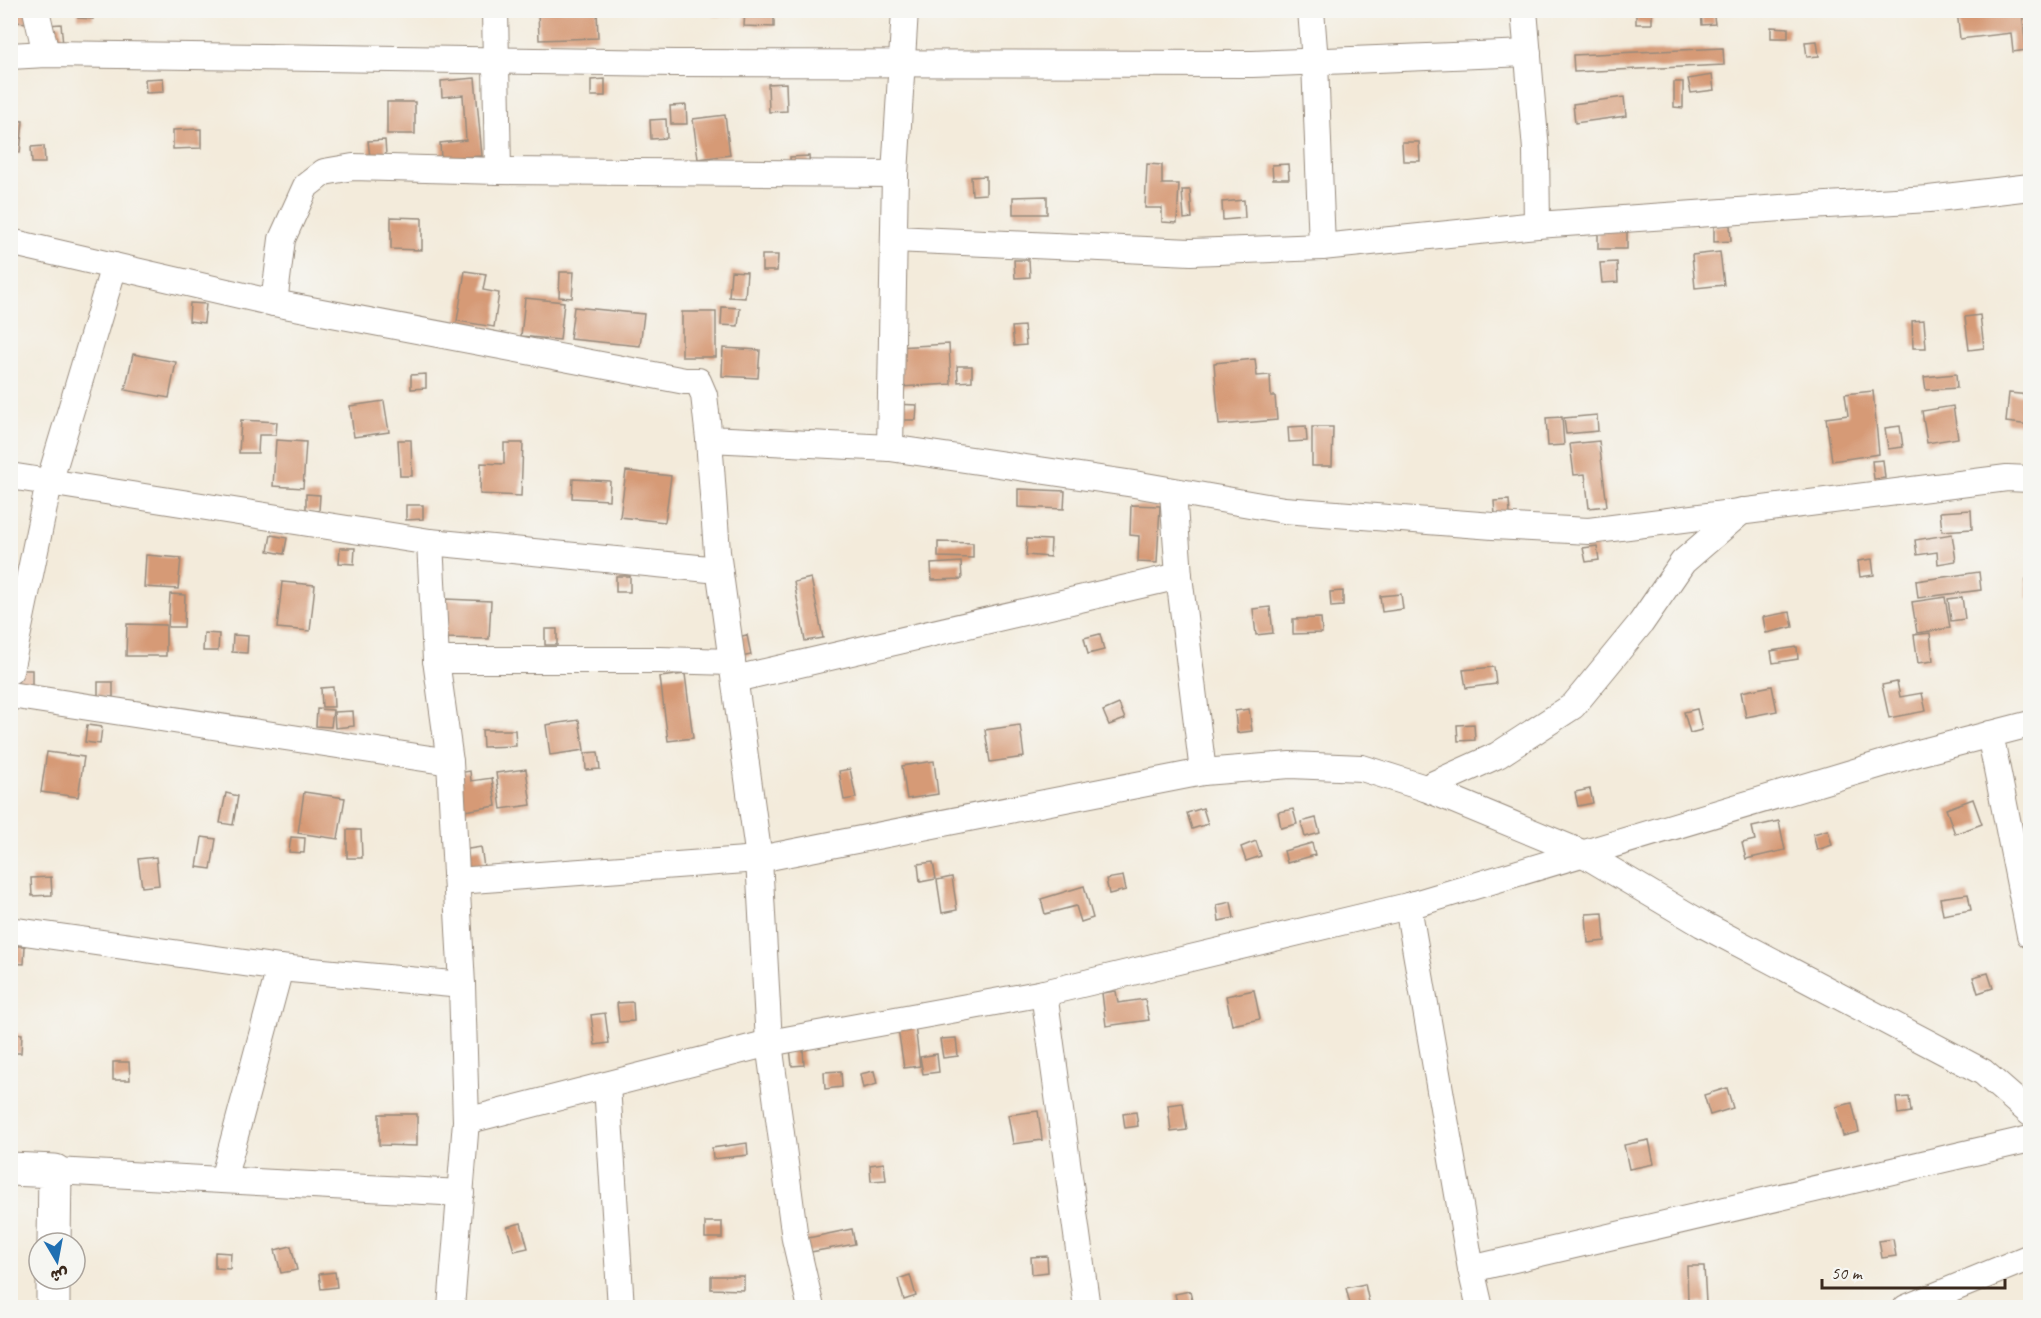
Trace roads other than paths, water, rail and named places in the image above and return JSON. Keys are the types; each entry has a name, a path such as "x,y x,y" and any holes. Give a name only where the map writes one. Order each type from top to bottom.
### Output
{"street":[{"path":"36,10 46,54"},
{"path":"495,10 498,171"},
{"path":"890,448 895,174 905,10"},
{"path":"1311,10 1316,62 1322,247"},
{"path":"1524,10 1536,150 1537,225"},
{"path":"10,56 46,54 901,64 1252,64 1528,53"},
{"path":"274,303 282,239 306,186 324,172 353,167 498,171 895,174"},
{"path":"894,239 1191,252 1322,247 1537,225 1929,199 2031,187"},
{"path":"10,242 274,303 673,379 698,381 704,395 719,570 759,859 769,1043 795,1239 811,1308"},
{"path":"10,671 49,483 114,266"},
{"path":"709,439 890,448 1134,484 1284,510 1589,531 2007,478 2031,478"},
{"path":"10,476 429,542 719,570"},
{"path":"1173,492 1179,576 1203,772"},
{"path":"1425,788 1498,755 1573,706 1641,623 1683,562 1742,511"},
{"path":"429,542 436,660 450,762 462,985 466,1121 451,1308"},
{"path":"436,660 660,660 733,671 1179,576"},
{"path":"10,695 450,762"},
{"path":"466,1121 769,1043 1044,993 1408,906 1918,753 2031,724"},
{"path":"1990,734 2031,935"},
{"path":"457,881 759,859 1203,772 1290,765 1362,768 1425,788 1582,853 1702,924 1983,1072 2031,1113"},
{"path":"1408,906 1471,1269 1480,1308"},
{"path":"10,930 280,968 462,985"},
{"path":"223,1180 280,968"},
{"path":"1044,993 1087,1308"},
{"path":"607,1085 621,1308"},
{"path":"1471,1269 2031,1139"},
{"path":"10,1169 461,1193"},
{"path":"54,1231 55,1171"},
{"path":"1906,1308 2031,1257"},
{"path":"53,1308 54,1291"}]}
